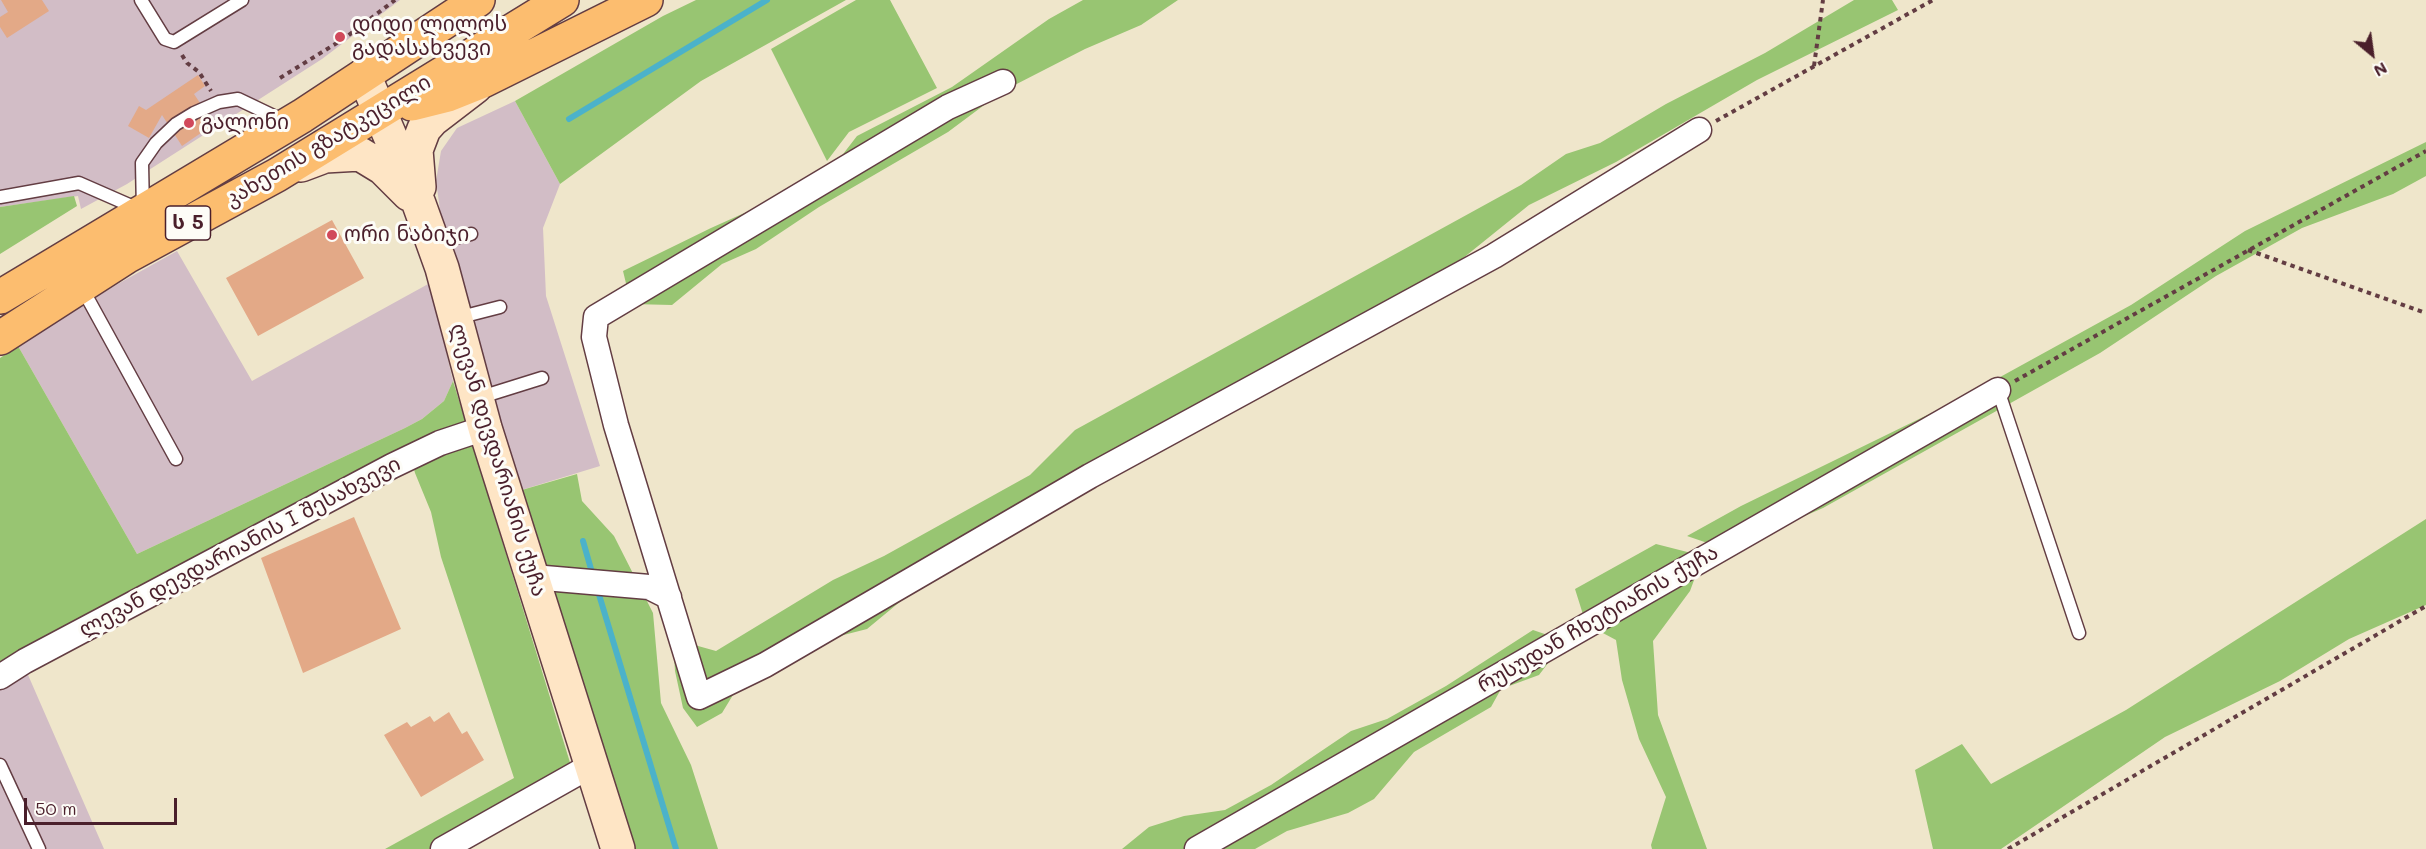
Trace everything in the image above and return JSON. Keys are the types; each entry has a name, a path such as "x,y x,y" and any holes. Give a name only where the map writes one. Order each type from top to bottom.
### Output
{"highway":[{"path":"364,75 438,0"},
{"name":"კახეთის გზატკეცილი","path":"0,297 288,123 478,0"},
{"name":"კახეთის გზატკეცილი","path":"0,338 126,257 277,175 562,0"},
{"path":"379,112 448,95 483,81 646,0"}],"main road":[{"name":"ლევან დევდარიანის ქუჩა","path":"364,75 419,204 433,243 481,413 618,849"},
{"path":"419,204 416,150 424,129 432,120 483,81"},
{"path":"277,175 325,156 360,154 383,168 419,204"}],"street":[{"path":"1003,82 948,107 596,317 594,337 614,414 699,697 765,665 1090,476 1494,256 1699,130"},
{"name":"რუსუდან ჩხეტიანის ქუჩა","path":"1197,849 1998,390"},
{"name":"ლევან დევდარიანის I შესახვევი","path":"0,677 25,661 440,442 481,413"},
{"path":"532,577 649,587 669,597"},
{"path":"443,849 592,765"}],"lane":[{"path":"141,0 165,39 174,42 242,0"},
{"path":"0,197 79,183 143,212 142,163 156,143 176,124 219,102 238,99 288,123"},
{"path":"433,243 471,234"},
{"path":"81,287 176,459"},
{"path":"456,318 500,307"},
{"path":"481,413 542,378"},
{"path":"1998,390 2079,633"},
{"path":"0,765 39,849"}],"path":[{"path":"280,78 345,38 395,0"},
{"path":"1814,66 1823,0"},
{"path":"1699,130 1933,0"},
{"path":"174,42 187,63 199,72 219,102"},
{"path":"1998,390 2426,151"},
{"path":"2247,250 2426,313"},
{"path":"2008,849 2426,606"}],"shaded area":[{"path":"0,0 400,0 322,59 127,184 81,209 78,196 0,207"},
{"path":"515,101 560,184 543,228 546,296 600,466 515,492 445,246 436,181 441,151 457,128"},
{"path":"177,251 252,381 430,283 453,381 444,401 422,419 405,428 137,554 18,346 116,285"},
{"path":"25,668 104,849 0,849 0,684"}],"green space":[{"path":"696,0 846,0 701,81 560,184 515,101 663,16"},
{"path":"856,0 890,0 937,88 849,132 827,161 771,49"},
{"path":"1083,0 1178,0 1141,25 1085,49 1003,91 948,132 819,207 756,249 722,264 672,305 631,304 623,271 791,192 830,171 857,136 952,87 1049,19"},
{"path":"1854,0 1892,0 1898,10 1757,80 1616,162 1529,205 1457,263 913,591 867,629 820,641 736,690 722,713 697,727 683,708 675,671 673,639 716,651 833,580 884,556 1030,475 1075,430 1521,185 1566,154 1600,143 1666,104 1765,53"},
{"path":"2426,142 2426,176 2393,194 2302,228 2216,276 2100,353 1823,508 1731,551 1687,536 1741,506 1962,398 2131,305 2245,231"},
{"path":"74,196 77,206 0,254 0,207"},
{"path":"18,346 137,554 422,419 444,401 453,381 572,769 432,849 385,849 514,778 441,557 431,512 415,473 408,445 0,666 0,358"},
{"path":"577,474 582,501 614,536 653,613 661,703 691,765 718,849 632,849 515,492"},
{"path":"2426,519 2426,605 2349,639 2280,681 2165,737 2001,849 1933,849 1915,770 1962,744 1991,784 2126,710"},
{"path":"1656,544 1703,556 1690,591 1653,641 1658,715 1707,849 1652,849 1651,845 1666,797 1639,739 1622,680 1616,640 1586,624 1575,589"},
{"path":"1533,630 1565,641 1539,675 1501,689 1491,707 1414,752 1374,799 1348,813 1287,831 1255,849 1122,849 1149,827 1184,816 1225,810 1271,785 1351,731 1387,719 1446,686"}],"building":[{"path":"1,0 42,0 49,11 7,38 0,27 0,17 8,12"},
{"path":"198,75 205,86 194,94 214,124 182,146 162,115 149,138 128,126 139,106 146,110"},
{"path":"332,220 364,278 258,336 226,278"},
{"path":"354,517 401,629 303,673 261,558"},
{"path":"449,712 462,734 467,731 484,760 421,797 384,735 407,722 411,727 430,716 434,722"}],"waterway":[{"path":"569,119 767,0"},
{"path":"583,541 593,576"},
{"path":"597,588 676,849"}],"place":[{"name":"დიდი ლილოს გადასახვევი","path":"340,37"},
{"name":"გალონი","path":"189,123"},
{"name":"ორი ნაბიჯი","path":"332,235"}]}
